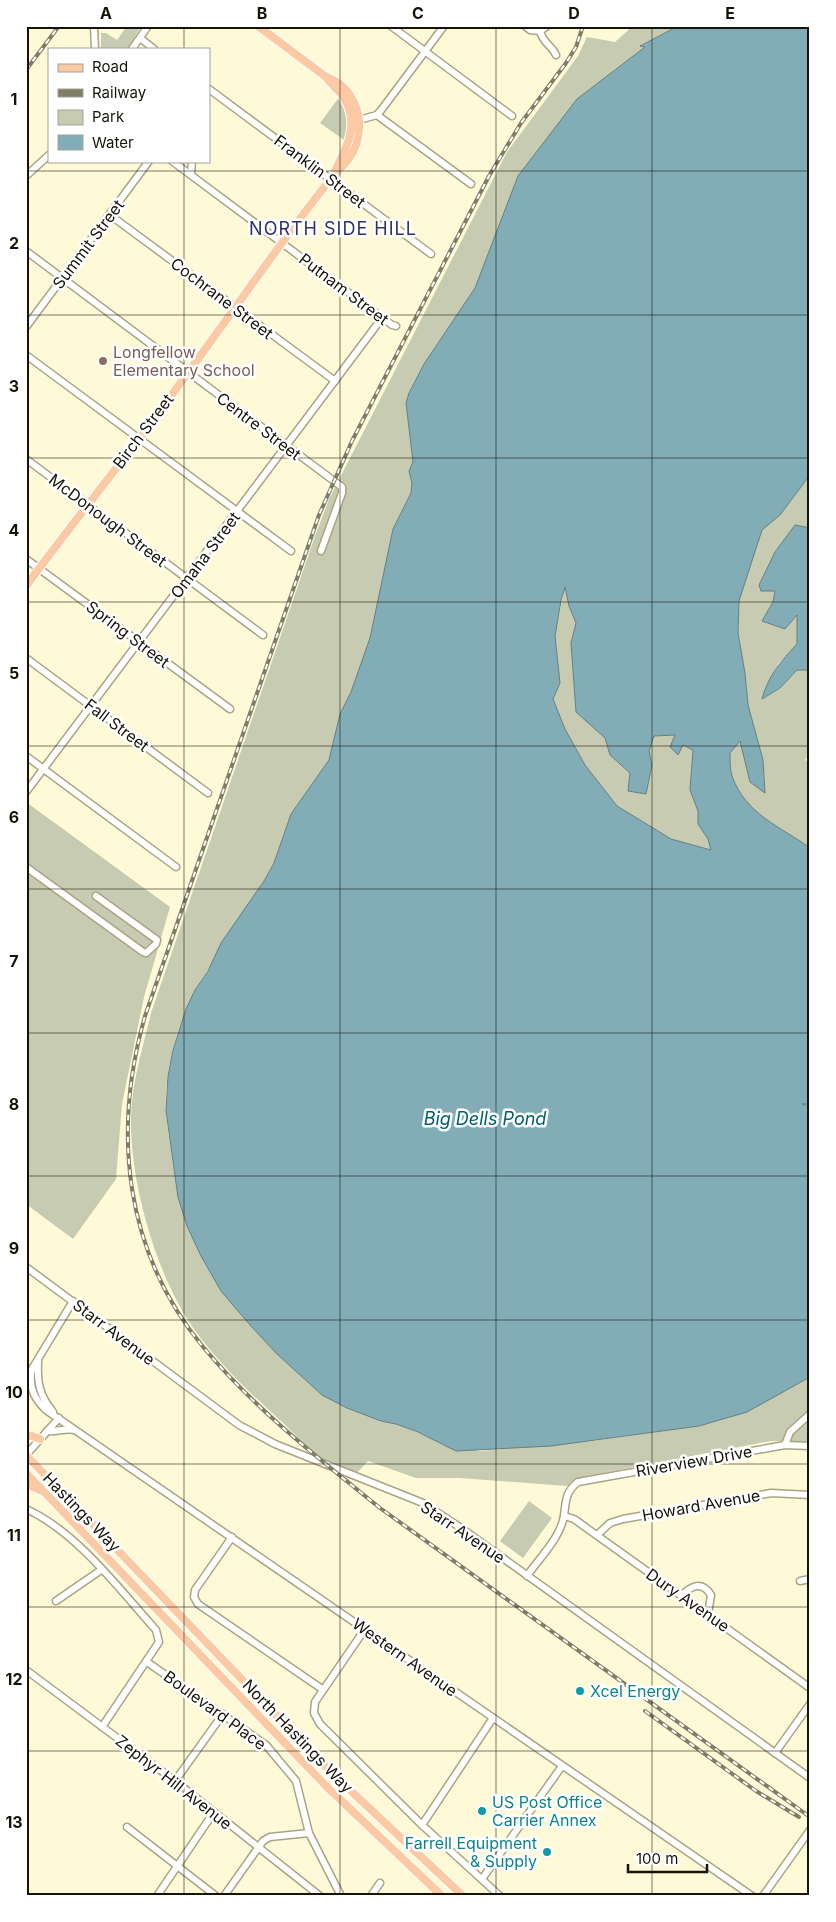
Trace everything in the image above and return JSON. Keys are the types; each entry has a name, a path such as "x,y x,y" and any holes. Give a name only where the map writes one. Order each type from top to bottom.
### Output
{"main road":[{"path":"258,26 326,77 344,98 355,120"},
{"name":"Birch Street","path":"26,586 139,439 330,180 348,146 355,120"},
{"path":"26,1436 32,1436 40,1440"},
{"name":"Hastings Way","path":"26,1455 139,1570"},
{"name":"Hastings Way","path":"26,1473 130,1582"},
{"path":"26,1484 49,1495"},
{"name":"North Hastings Way","path":"139,1570 334,1775 463,1896"},
{"name":"North Hastings Way","path":"130,1582 326,1786 441,1896"}],"street":[{"path":"94,26 95,48"},
{"path":"133,48 148,26"},
{"path":"391,26 512,116"},
{"path":"355,120 377,114 444,26"},
{"path":"525,26 530,30 540,31 547,26"},
{"path":"540,31 542,40 554,50 556,55"},
{"path":"140,38 153,48"},
{"name":"Franklin Street","path":"210,90 431,254"},
{"path":"377,114 471,184"},
{"path":"26,176 48,156"},
{"name":"Summit Street","path":"26,327 148,162"},
{"name":"Putnam Street","path":"173,162 382,318 396,326"},
{"path":"191,176 192,162"},
{"name":"Cochrane Street","path":"110,215 335,381"},
{"name":"Centre Street","path":"26,251 342,487 342,493 321,551"},
{"name":"Omaha Street","path":"26,792 382,318"},
{"path":"26,355 291,552"},
{"name":"McDonough Street","path":"26,459 263,635"},
{"name":"Spring Street","path":"26,559 230,710"},
{"name":"Fall Street","path":"26,658 208,793"},
{"path":"26,756 176,867"},
{"path":"26,867 143,952 146,952 156,944 156,940 96,896"},
{"name":"Starr Avenue","path":"26,1267 239,1425 275,1444 423,1503 528,1574 810,1778"},
{"name":"Western Avenue","path":"73,1301 38,1360 37,1382 40,1392 48,1406 59,1418 752,1896"},
{"path":"786,1445 790,1432 810,1414"},
{"path":"26,1455 59,1418"},
{"path":"47,1431 78,1430"},
{"name":"Riverview Drive","path":"564,1516 565,1499 568,1492 578,1482 786,1445 810,1446"},
{"name":"Howard Avenue","path":"598,1535 610,1523 623,1519 771,1493 810,1495"},
{"path":"26,1509 60,1530 101,1570 156,1630 159,1642 102,1726"},
{"path":"528,1574 552,1543 564,1516"},
{"name":"Dury Avenue","path":"564,1516 574,1519 598,1535 810,1688"},
{"path":"232,1537 196,1590 194,1598 198,1604 322,1689"},
{"path":"56,1601 101,1570"},
{"path":"800,1581 810,1579"},
{"path":"681,1596 690,1587 696,1585 703,1587 711,1595 708,1614"},
{"path":"365,1629 322,1689 315,1702 314,1713 320,1724 422,1825 500,1896"},
{"name":"Boulevard Place","path":"147,1662 266,1744 296,1781 309,1833 340,1896"},
{"name":"Zephyr Hill Avenue","path":"26,1670 175,1782 320,1896"},
{"path":"775,1753 810,1704"},
{"path":"175,1782 223,1714"},
{"path":"422,1825 494,1718"},
{"path":"482,1879 562,1766"},
{"path":"157,1896 214,1812"},
{"path":"127,1827 216,1896"},
{"path":"763,1896 810,1830"},
{"path":"224,1896 263,1841 270,1837 309,1833"},
{"path":"371,1896 380,1883"}],"green space":[{"path":"127,26 141,26 129,48 101,48 101,33 106,33 117,40"},
{"path":"633,26 678,26 641,45 646,47 519,176 475,288 424,364 409,393 406,404 413,462 409,471 412,483 411,493 393,529 370,638 351,692 340,714 329,760 291,814 274,863 195,990 189,1004 177,1034 167,1080 167,1123 179,1196 190,1231 201,1256 373,1418 396,1424 432,1438 480,1451 592,1441 699,1426 714,1422 756,1405 810,1377 810,1442 771,1441 587,1476 575,1480 567,1486 460,1478 416,1478 368,1461 354,1476 335,1463 318,1456 247,1389 204,1342 180,1306 155,1251 138,1189 131,1128 135,1080 151,1013 329,499 507,152 578,56 587,37 615,42"},
{"path":"340,96 348,114 347,142 320,123"},
{"path":"810,475 810,528 795,525 775,552 759,585 775,590 773,602 763,621 785,629 797,614 797,644 778,664 762,699 780,688 797,670 810,670 810,753 805,760 810,763 810,848 765,818 746,801 732,776 730,753 740,740 750,782 765,793 763,760 748,705 738,633 739,601 762,530 780,515"},
{"path":"565,586 569,606 576,623 571,643 576,712 605,738 610,755 630,773 628,791 646,794 652,765 649,751 654,736 676,735 678,754 683,745 693,750 690,790 698,811 698,824 708,839 712,850 671,839 617,806 585,765 565,729 553,699 560,683 555,636"},
{"path":"26,802 170,907 144,997 122,1104 116,1179 73,1239 26,1204"},
{"path":"529,1501 552,1518 523,1558 500,1541"}],"water":[{"name":"Big Dells Pond","path":"678,26 810,26 810,475 780,515 762,530 739,601 738,633 748,705 763,760 765,793 750,782 740,741 730,753 730,768 738,789 755,810 810,848 810,1104 802,1104 810,1106 810,1377 747,1412 699,1426 551,1446 456,1451 418,1432 347,1408 322,1395 277,1354 221,1291 187,1226 178,1197 166,1111 168,1076 173,1050 186,1009 195,990 208,971 221,943 264,881 274,863 291,814 329,760 340,714 351,692 370,638 393,529 411,493 412,483 409,471 413,462 406,403 409,393 424,364 475,288 518,176 577,99 645,47 640,46","holes":["565,587 569,606 576,623 571,643 576,712 605,738 610,755 630,773 628,791 646,794 652,765 649,751 654,736 675,735 670,747 678,755 683,745 693,750 690,790 698,811 698,824 708,839 711,850 671,839 617,806 585,765 565,729 553,699 560,683 555,636"]},
{"path":"795,525 810,528 810,670 797,670 780,688 762,699 776,669 797,644 797,615 785,629 762,621 773,602 775,591 761,591 759,585 775,552"}],"railway":[{"path":"26,70 59,26"},
{"path":"583,26 576,47 566,63 521,123 489,176 352,441 319,515 145,1016 135,1060 129,1103 128,1147 132,1190 141,1231 156,1272 177,1311 204,1348 244,1392 380,1508 810,1817"},
{"path":"645,1711 756,1791 799,1817"}],"place":[{"name":"Longfellow Elementary School","path":"103,361"},
{"name":"Xcel Energy","path":"580,1691"},
{"name":"US Post Office Carrier Annex","path":"482,1811"},
{"name":"Farrell Equipment & Supply","path":"547,1852"}],"district":[{"name":"NORTH SIDE HILL","path":"333,228"}]}
